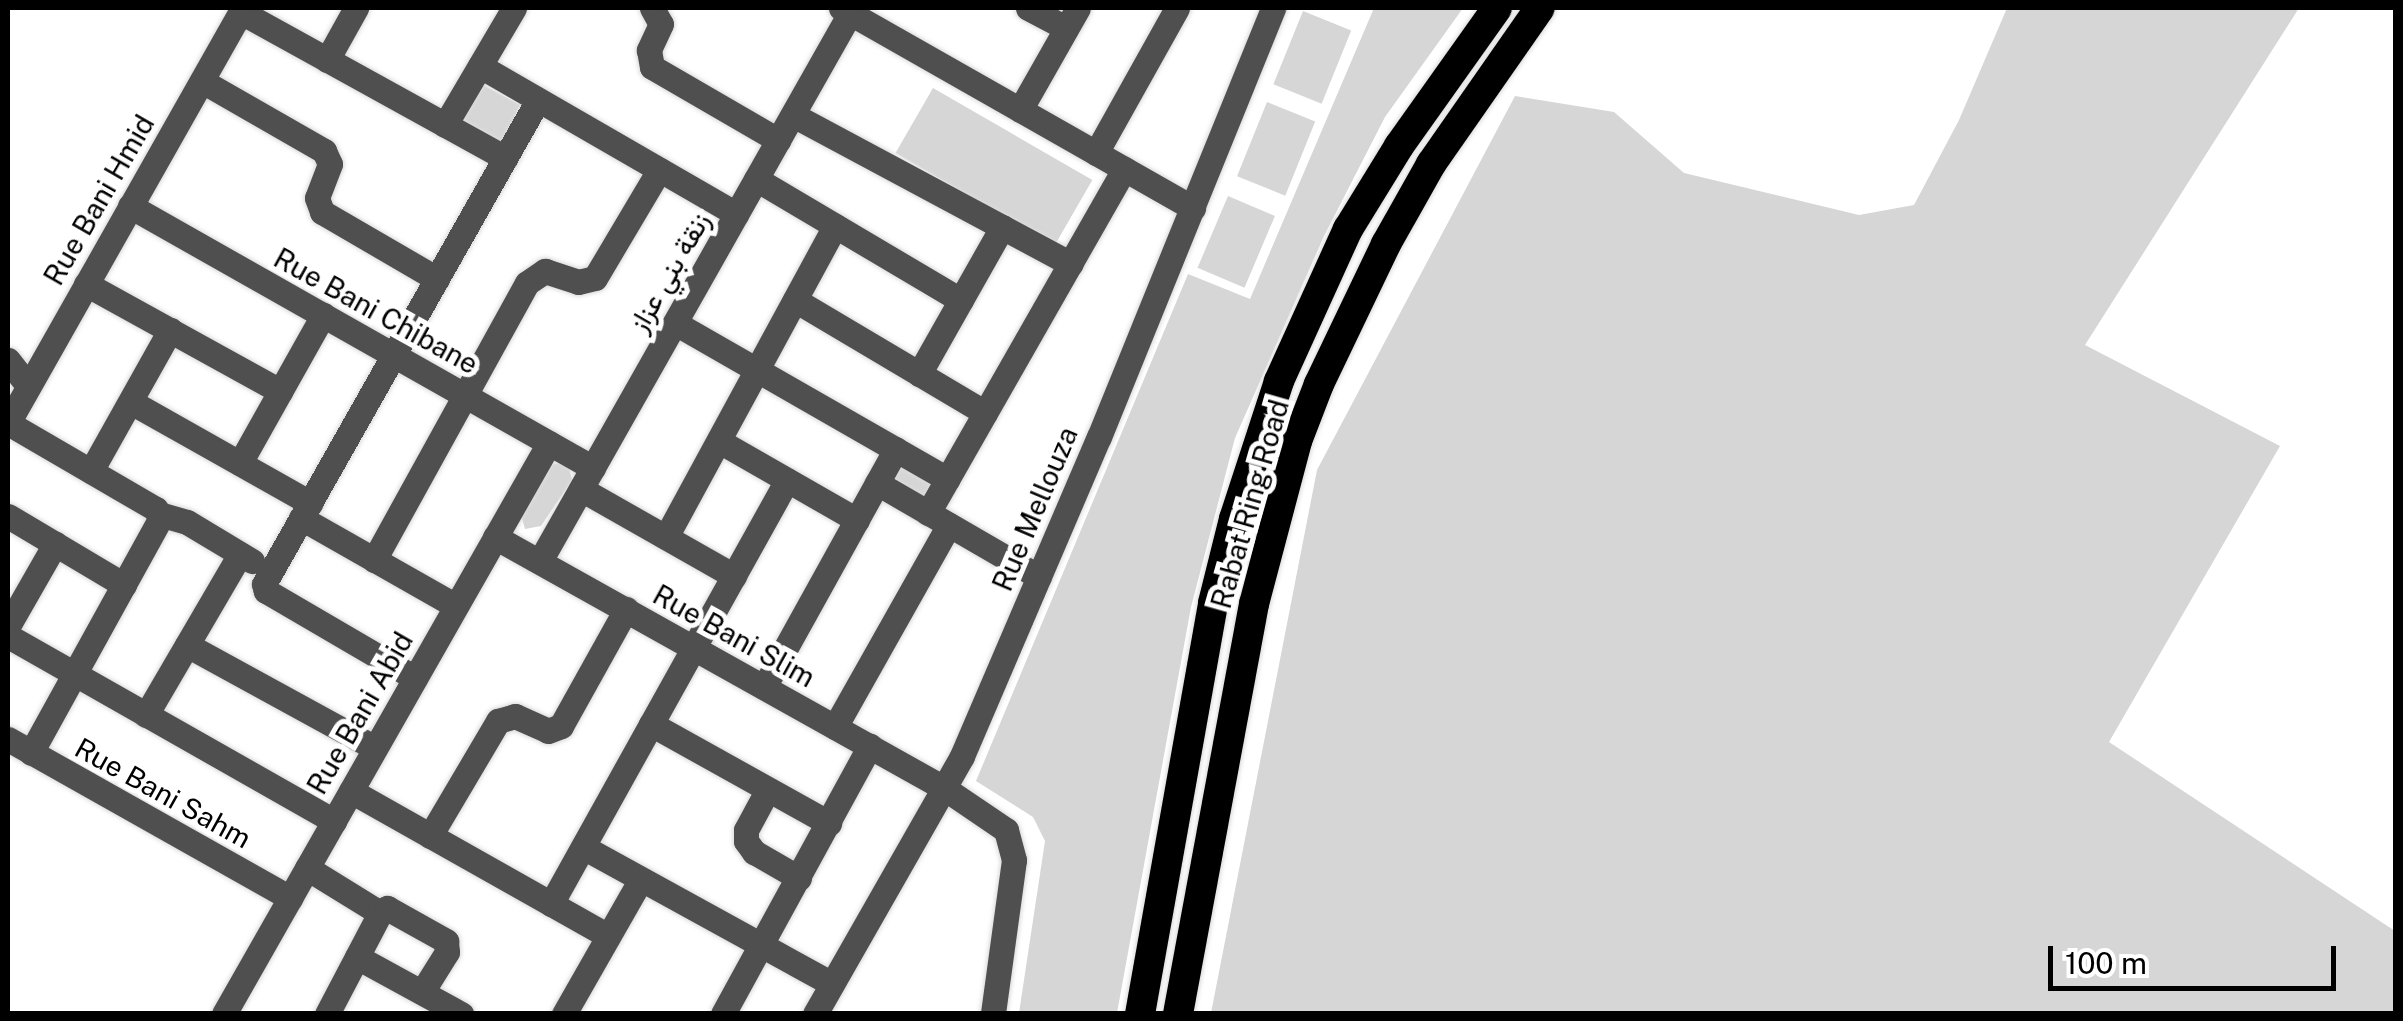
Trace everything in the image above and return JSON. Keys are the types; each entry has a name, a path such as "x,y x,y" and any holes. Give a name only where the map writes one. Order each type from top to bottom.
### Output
{"highway":[{"name":"Rabat Ring Road","path":"1140,1014 1212,604 1234,519 1279,381 1348,229 1399,146 1497,8"},
{"name":"Rabat Ring Road","path":"1178,1014 1254,604 1297,441 1319,384 1386,244 1431,164 1540,8"}],"street":[{"path":"327,60 356,8"},
{"path":"445,125 514,8"},
{"path":"652,8 661,24 649,50 652,67 778,140"},
{"path":"1020,110 1072,18 1028,8"},
{"path":"1096,153 1177,8"},
{"name":"Rue Mellouza","path":"815,1014 944,788 1038,577 1273,8"},
{"path":"242,10 505,158"},
{"name":"Rue Bani Hmid","path":"8,423 242,10"},
{"path":"846,10 1193,208"},
{"name":"زنقة بني عزاز","path":"540,561 792,115 846,10"},
{"path":"480,66 736,214"},
{"path":"202,81 324,151 330,164 317,198 322,212 436,279"},
{"path":"415,678 266,591 271,572 538,100"},
{"path":"792,115 1070,264"},
{"path":"835,726 939,519 947,479 1124,169"},
{"path":"374,560 530,279 545,271 578,282 595,278 659,170"},
{"path":"756,179 961,300"},
{"name":"Rue Bani Chibane","path":"130,206 549,443 587,478 666,537 734,576"},
{"path":"666,537 836,226"},
{"path":"919,374 1002,227"},
{"path":"86,284 280,391"},
{"path":"795,300 984,413"},
{"path":"240,463 323,315"},
{"path":"675,323 947,479"},
{"path":"91,471 170,330"},
{"path":"8,360 28,386"},
{"path":"131,402 240,463 374,560 456,606"},
{"path":"8,423 160,514 178,517 271,572"},
{"path":"720,441 857,520"},
{"name":"Rue Bani Abid","path":"224,1014 549,443"},
{"path":"764,687 896,450"},
{"path":"551,904 787,480"},
{"path":"877,483 1038,577"},
{"path":"31,753 159,524 160,514"},
{"path":"8,516 124,585"},
{"name":"Rue Bani Slim","path":"496,536 944,788"},
{"path":"8,626 54,544"},
{"path":"146,714 240,554"},
{"path":"430,836 498,720 515,716 548,731 561,726 626,610"},
{"path":"8,636 334,822"},
{"path":"187,645 375,748"},
{"path":"651,724 829,823"},
{"name":"Rue Bani Sahm","path":"8,740 290,898"},
{"path":"723,1014 870,746"},
{"path":"944,788 1006,830 1013,845 993,1014"},
{"path":"351,791 608,936"},
{"path":"767,791 746,830 746,840 754,852 799,878"},
{"path":"583,847 832,984"},
{"path":"307,868 380,913"},
{"path":"564,1014 641,879"},
{"path":"327,1014 380,913 393,908 446,941 447,952 422,992"},
{"path":"357,957 461,1014"}],"shaded area":[{"path":"1374,8 1463,8 1385,117 1324,236 1235,438 1191,607 1117,1013 1019,1013 1045,841 1033,817 976,781 1188,274 1250,299"},
{"path":"2007,8 2299,8 2085,345 2280,446 2109,742 2395,931 2395,1013 1211,1013 1317,470 1515,96 1614,112 1684,173 1859,215 1914,205 1959,120"},
{"path":"1303,11 1351,30 1322,104 1273,84"},
{"path":"483,85 520,105 503,142 464,124 463,117"},
{"path":"933,88 1092,180 1055,245 896,153"},
{"path":"1267,102 1315,121 1285,196 1237,176"},
{"path":"1228,196 1275,216 1244,288 1198,268"},
{"path":"560,463 569,468 572,480 541,526 525,529 521,515 551,465"},
{"path":"900,465 931,483 928,494 921,497 894,482 892,473"}]}
